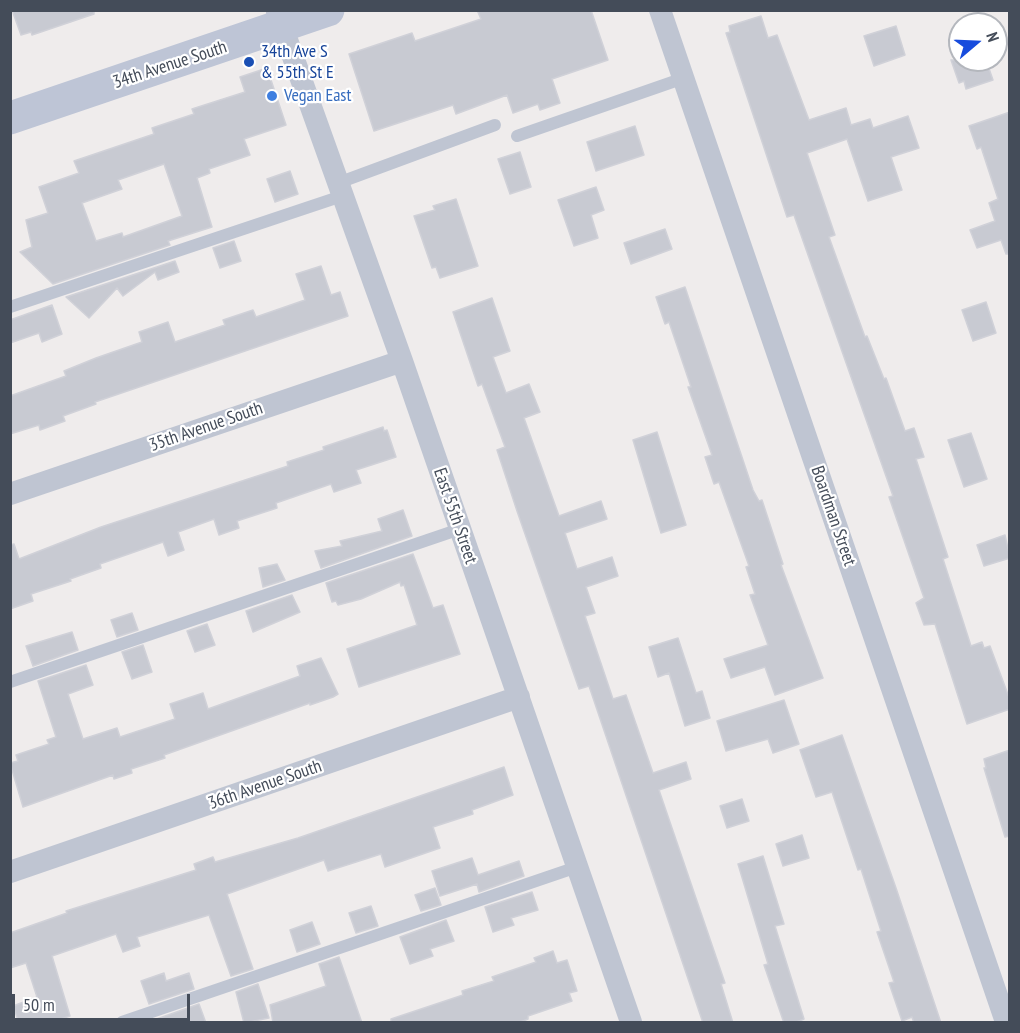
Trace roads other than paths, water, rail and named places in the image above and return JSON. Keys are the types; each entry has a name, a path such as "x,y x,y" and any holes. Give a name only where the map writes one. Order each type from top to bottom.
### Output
{"street":[{"name":"34th Avenue South","path":"10,118 280,19 328,10"},
{"name":"Boardman Street","path":"660,10 1006,1023"},
{"name":"East 55th Street","path":"280,19 402,361 630,1023"},
{"name":"35th Avenue South","path":"10,494 402,361"},
{"name":"36th Avenue South","path":"10,872 519,697"}],"lane":[{"path":"517,136 684,78"},
{"path":"10,307 340,189 495,125"},
{"path":"10,682 460,529"},
{"path":"122,1023 577,867"}],"place":[{"name":"34th Ave S & 55th St E","path":"249,62"},
{"name":"Vegan East","path":"272,96"}]}
